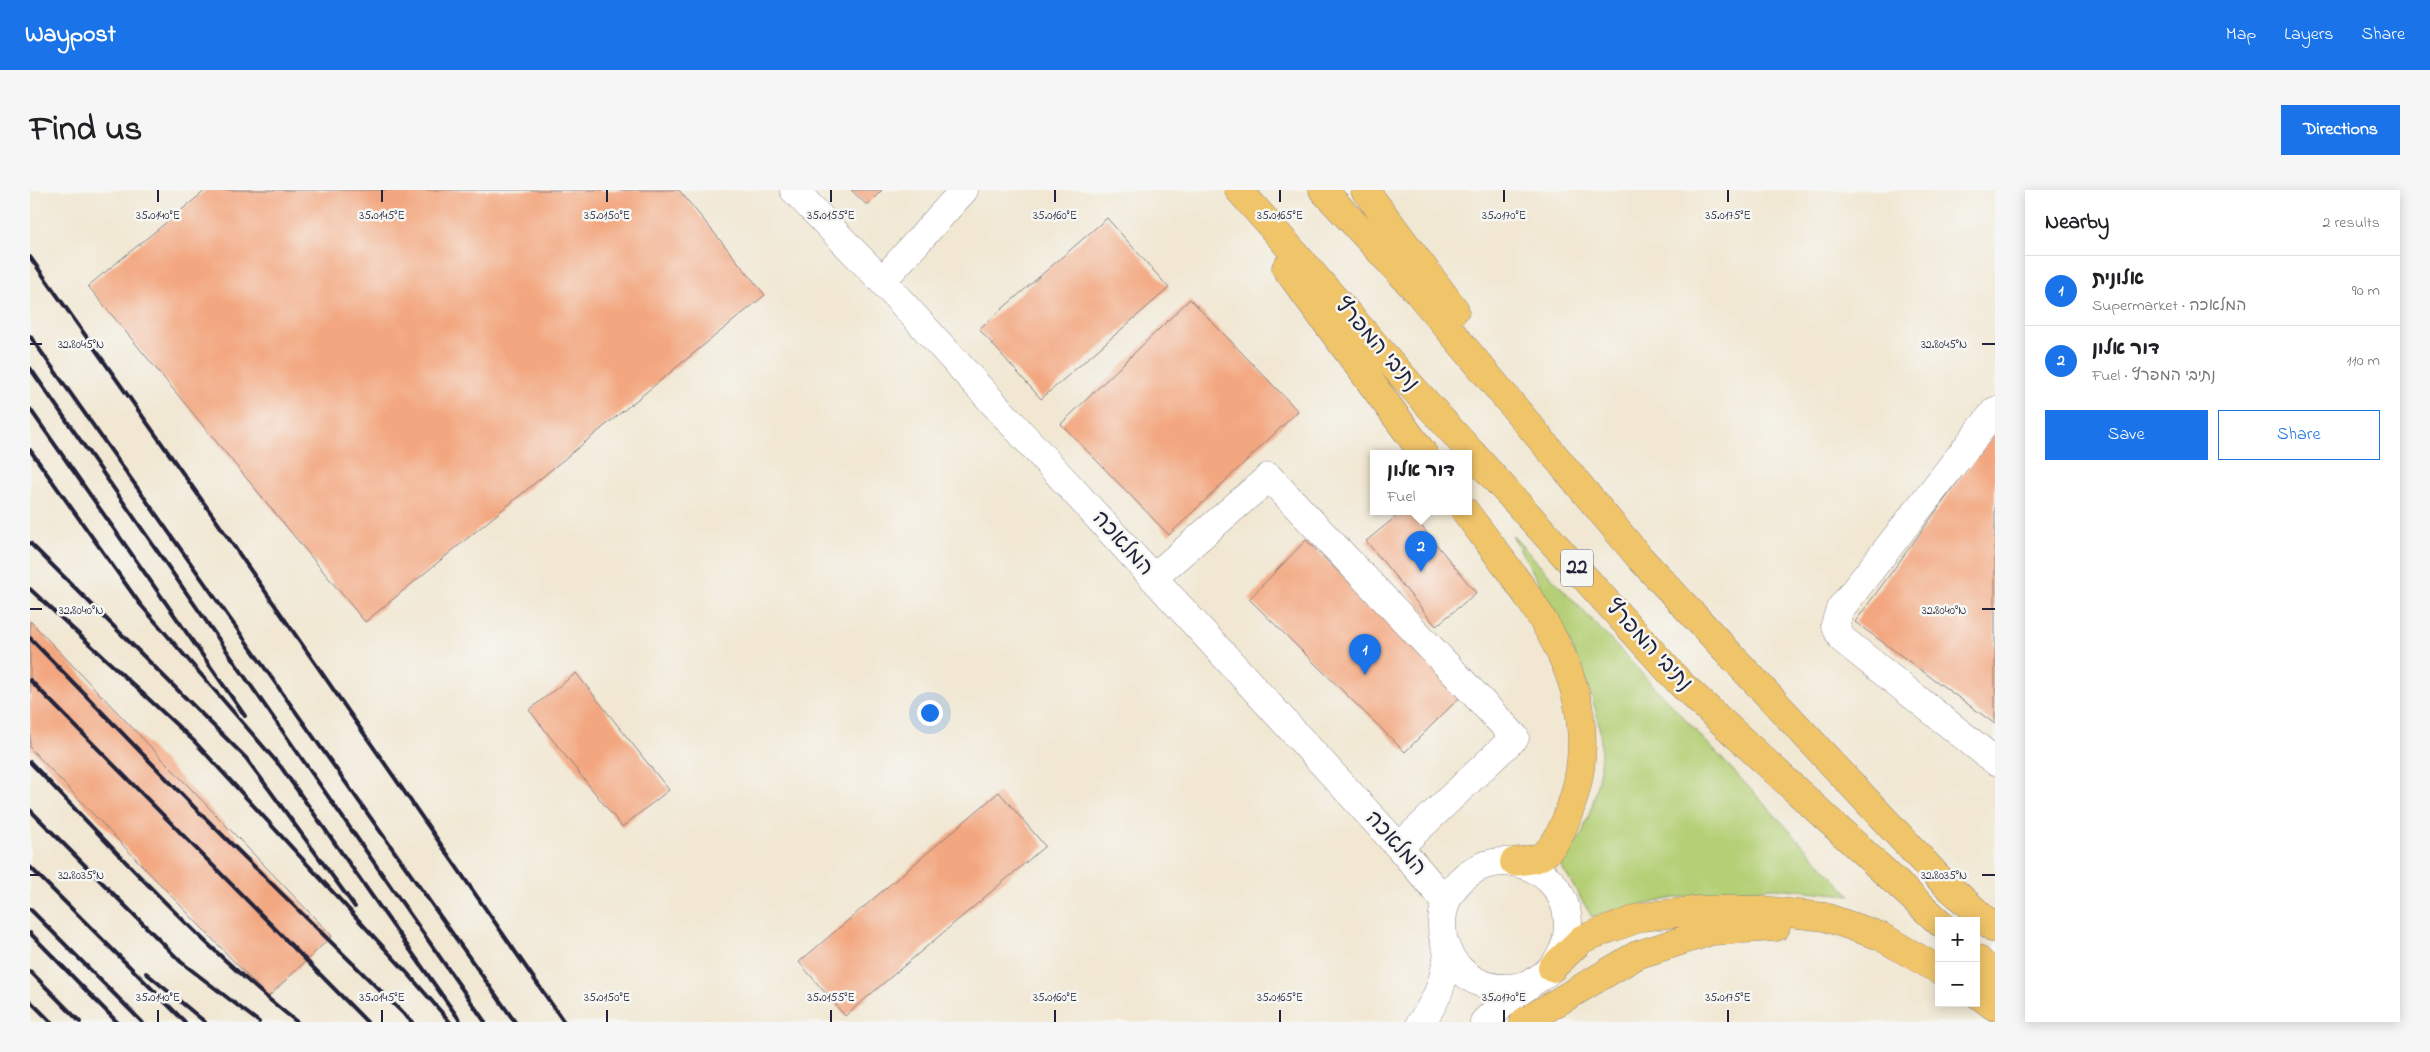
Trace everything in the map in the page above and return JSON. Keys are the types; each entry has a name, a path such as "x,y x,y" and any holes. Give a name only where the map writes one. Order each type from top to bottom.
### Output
{"highway":[{"path":"1229,190 1420,450"},
{"name":"נתיבי המפרץ","path":"1239,190 1469,450"},
{"name":"22","path":"1323,190 1417,291 1640,558 1938,877 1995,929"},
{"path":"1365,190 1640,558"},
{"name":"נתיבי המפרץ","path":"1472,453 1681,684 1935,918"},
{"path":"1468,515 1543,619 1563,654 1575,690 1582,728 1579,769 1572,802 1560,836 1538,858 1514,862"},
{"path":"1543,975 1582,939 1642,917 1700,910 1762,910 1825,917 1880,936 1935,968"},
{"path":"1524,1022 1637,955 1712,931 1796,926 1880,936"},
{"path":"1980,962 1995,976"},
{"path":"1980,996 1995,1007"}],"street":[{"name":"המלאכה","path":"794,190 882,281 1399,847 1446,902"},
{"path":"882,281 964,190"},
{"path":"1995,411 1840,609 1836,625 1842,640 1995,761"},
{"path":"1153,578 1269,477 1515,737 1399,847"},
{"path":"1484,1022 1508,999 1543,975 1564,952 1569,933 1568,913 1561,894 1549,879 1533,867 1514,862 1493,862 1473,870 1457,883 1446,902 1442,927 1448,952 1459,969 1475,981 1494,987 1508,988 1543,975"},
{"path":"1420,1022 1435,1003 1445,975 1448,952"}],"green space":[{"path":"1512,535 1850,895 1774,888 1674,898 1592,917 1560,864 1580,837 1593,802 1601,759 1599,724 1592,697 1568,639"}],"building":[{"path":"206,190 679,190 765,295 365,622 88,286"},
{"path":"851,190 882,190 867,205"},
{"path":"1107,218 1169,288 1041,399 979,329"},
{"path":"1190,299 1298,411 1169,535 1061,424"},
{"path":"1995,431 1995,724 1855,622"},
{"path":"1398,515 1412,515 1476,593 1436,626 1366,541"},
{"path":"1306,540 1463,694 1405,752 1249,599"},
{"path":"30,621 332,936 268,997 30,748"},
{"path":"576,673 669,790 622,827 529,710"},
{"path":"999,792 1045,846 845,1016 799,962"}],"railway":[{"path":"30,257 213,516 564,1022"},
{"path":"30,336 515,1022"},
{"path":"30,368 485,1022"},
{"path":"30,409 245,716"},
{"path":"30,450 140,604 281,767 461,1022"},
{"path":"30,543 246,758 355,907"},
{"path":"30,589 194,741 450,1022"},
{"path":"30,638 196,809 412,1022"},
{"path":"30,680 367,1022"},
{"path":"30,762 159,896 226,961 297,1022"},
{"path":"30,810 181,962 259,1022"},
{"path":"30,867 185,1022"},
{"path":"30,909 142,1022"},
{"path":"30,933 117,1022"},
{"path":"30,971 80,1022"},
{"path":"146,973 205,1022"},
{"path":"30,1001 51,1022"}],"place":[{"name":"דור אלון","path":"1421,572"},
{"name":"אלונית","path":"1365,675"}]}
